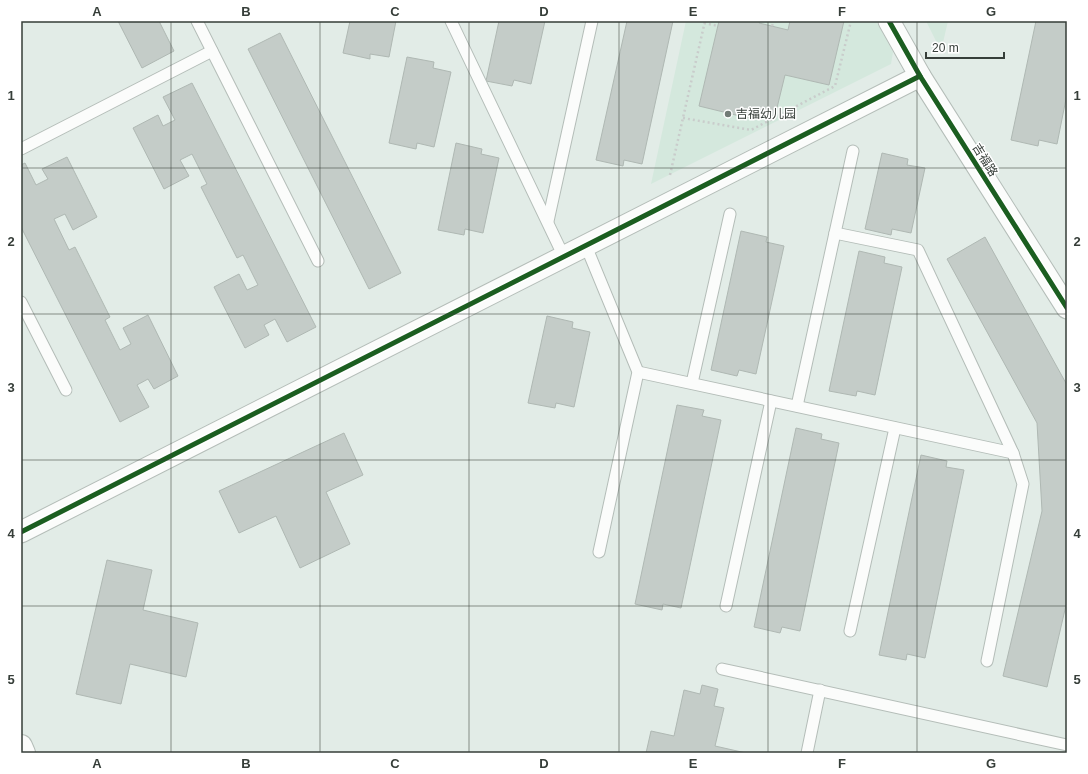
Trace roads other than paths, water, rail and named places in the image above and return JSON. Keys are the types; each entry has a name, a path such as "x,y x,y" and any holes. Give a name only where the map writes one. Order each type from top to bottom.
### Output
{"street":[{"name":"吉福路","path":"889,21 920,76 1067,308"},
{"path":"21,532 920,76"},
{"path":"21,746 24,753"}],"lane":[{"path":"197,21 318,261"},
{"path":"451,21 548,220 564,257"},
{"path":"548,220 592,21"},
{"path":"21,149 212,51"},
{"path":"797,406 853,151"},
{"path":"692,383 730,214"},
{"path":"835,233 918,250 1013,453 1023,484 987,660"},
{"path":"586,246 638,372 599,552"},
{"path":"21,302 66,390"},
{"path":"638,372 1013,453"},
{"path":"726,606 771,401"},
{"path":"850,631 895,428"},
{"path":"722,669 1067,744"},
{"path":"807,753 820,690"}],"place":[{"name":"吉福幼儿园","path":"728,114"}]}
